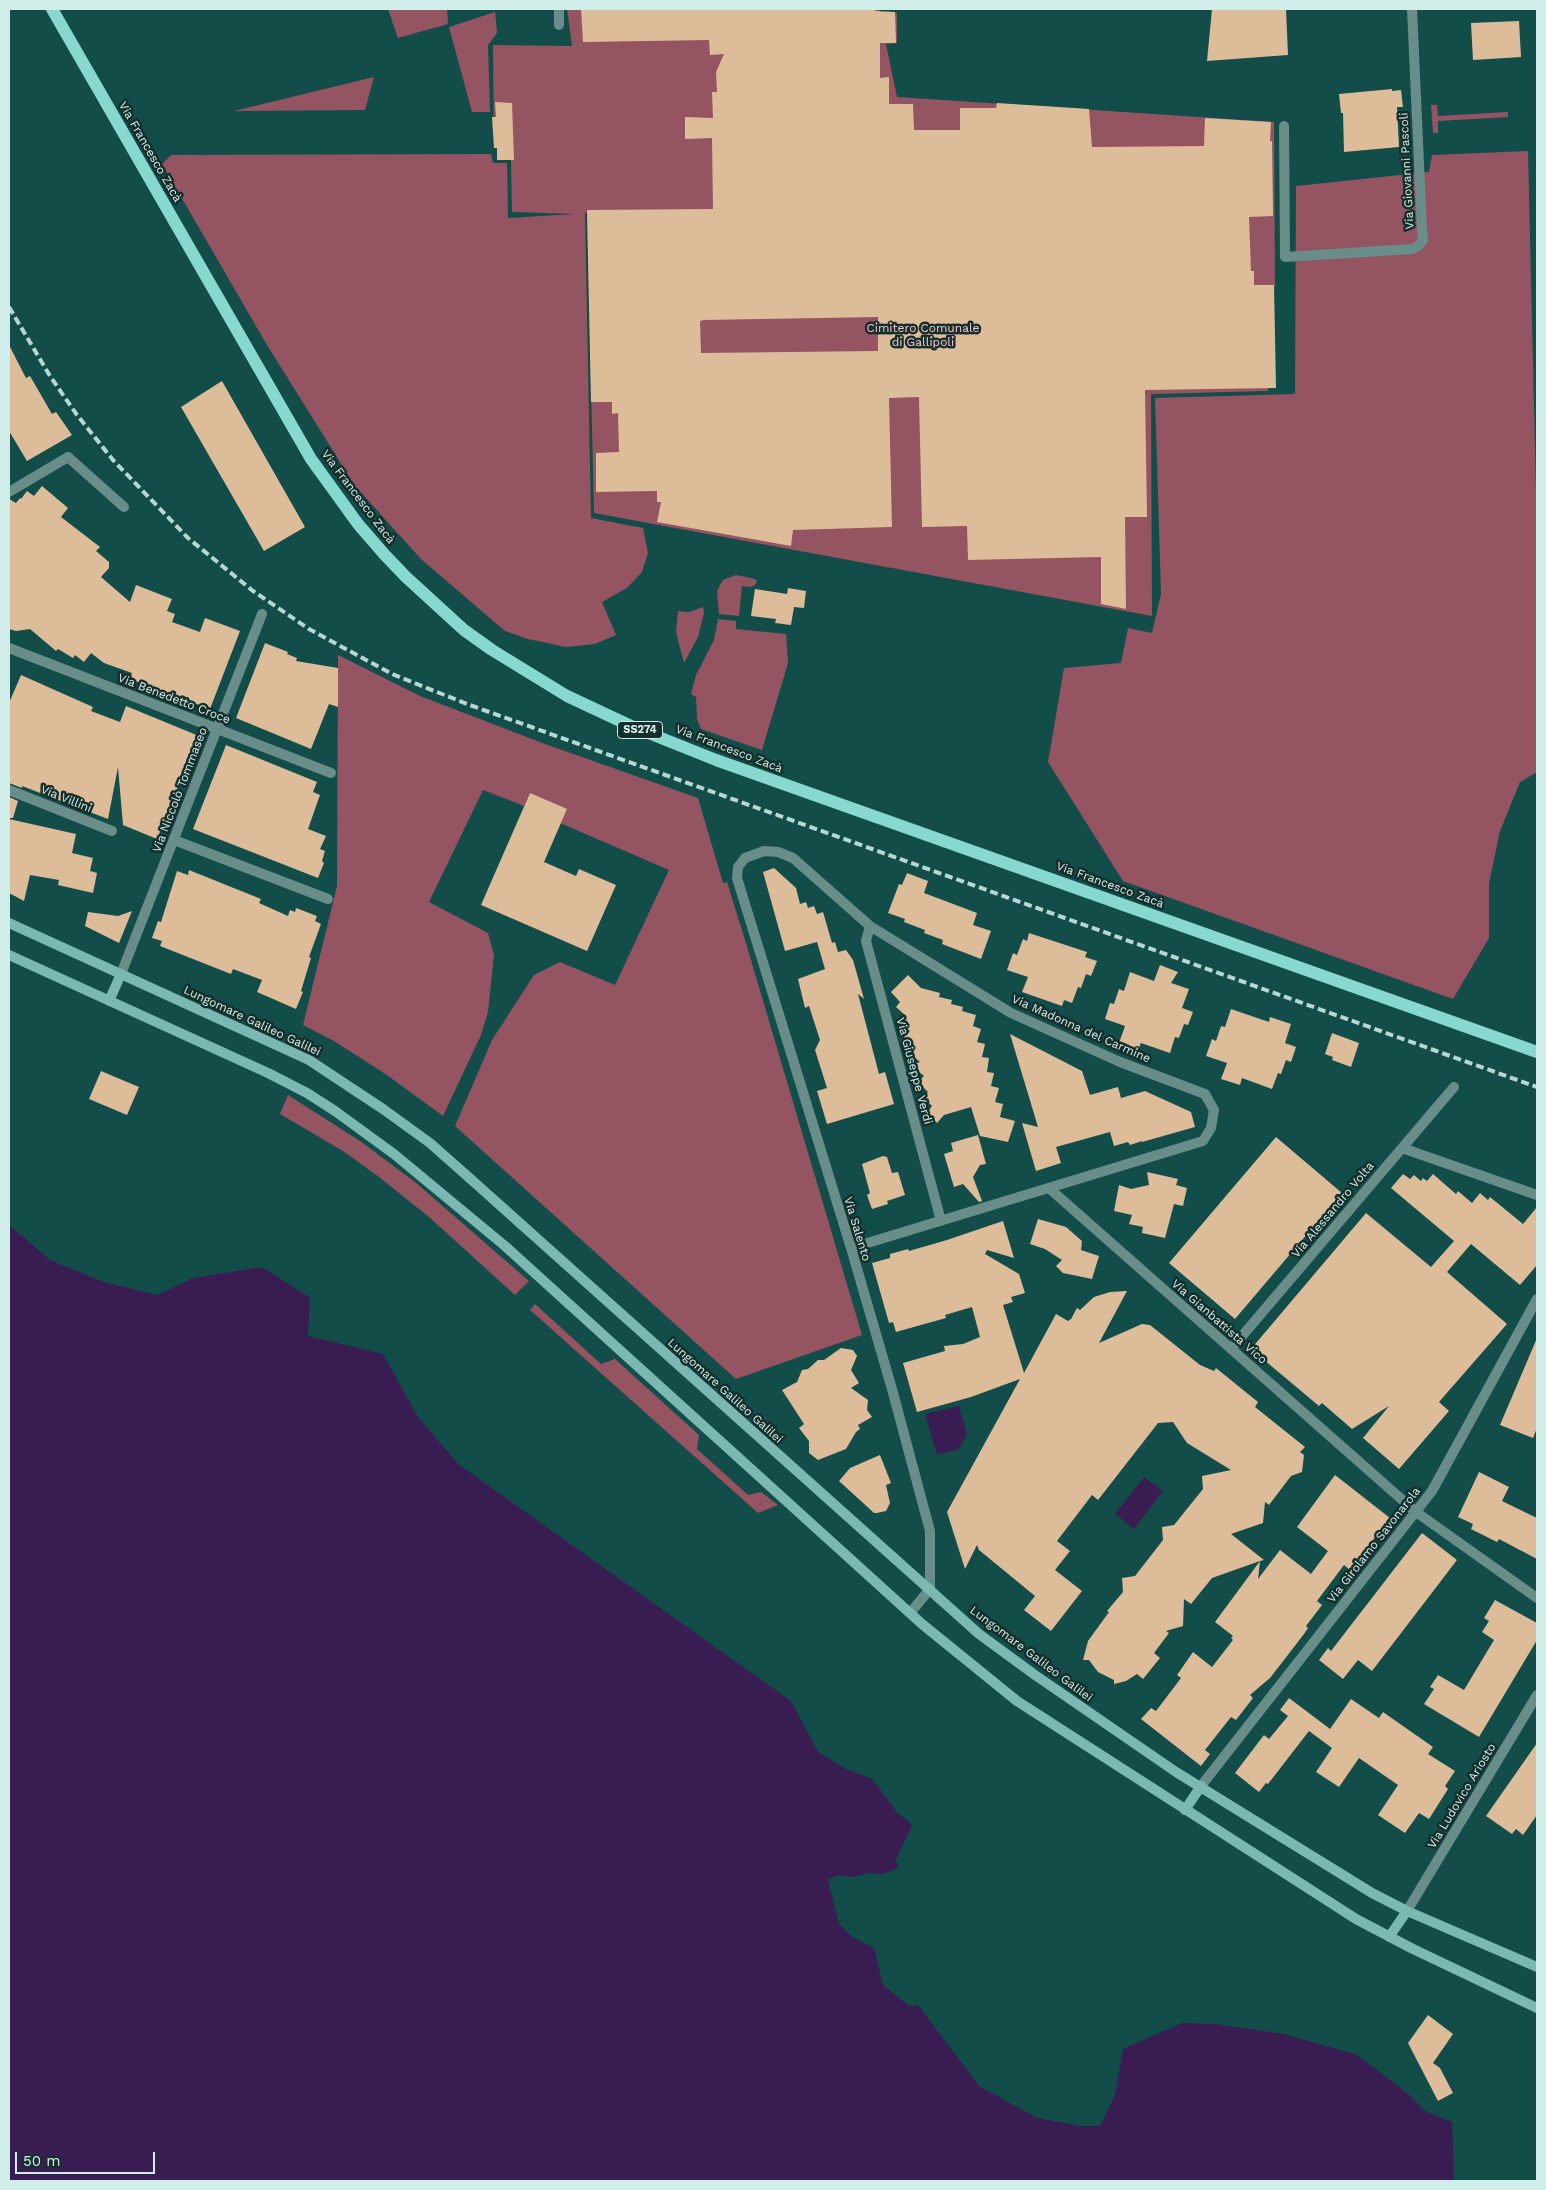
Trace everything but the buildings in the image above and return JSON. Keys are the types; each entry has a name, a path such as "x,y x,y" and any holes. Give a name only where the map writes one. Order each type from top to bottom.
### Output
{"main road":[{"name":"Via Francesco Zacà","path":"52,9 311,460 358,524 384,554 457,624 492,650 567,696 631,726 716,760 1537,1052"},
{"name":"Lungomare Galileo Galilei","path":"9,923 310,1060 383,1109 430,1143 979,1634 1152,1756 1372,1893 1407,1911 1537,1967"},
{"path":"9,955 288,1083 334,1111 394,1154 505,1246 966,1661 1017,1701 1348,1914 1389,1937 1537,2008"},
{"path":"109,1001 121,974"},
{"path":"1185,1810 1201,1786"},
{"path":"1389,1937 1407,1911"}],"street":[{"path":"559,9 559,24"},
{"name":"Via Giovanni Pascoli","path":"1284,126 1285,257 1412,249 1418,246 1422,240 1422,230 1412,9"},
{"path":"9,492 68,457 124,507"},
{"name":"Via Niccolò Tommaseo","path":"121,974 262,614"},
{"name":"Via Benedetto Croce","path":"9,648 331,773"},
{"name":"Via Villini","path":"9,790 112,831"},
{"path":"174,840 328,899"},
{"name":"Via Madonna del Carmine","path":"750,855 771,851 785,854 825,885 870,926 1011,1013 1120,1062 1205,1094 1214,1110 1212,1128 1203,1141 1050,1189"},
{"name":"Via Salento","path":"750,855 738,867 738,878 892,1389 930,1530 930,1589"},
{"name":"Via Giuseppe Verdi","path":"870,926 866,941 941,1221"},
{"name":"Via Alessandro Volta","path":"1231,1350 1454,1087"},
{"path":"1402,1148 1537,1195"},
{"path":"851,1248 1050,1189"},
{"name":"Via Gianbattista Vico","path":"1050,1189 1416,1512 1537,1598"},
{"name":"Via Girolamo Savonarola","path":"1201,1786 1432,1491 1537,1299"},
{"path":"911,1612 930,1589"},
{"name":"Via Ludovico Ariosto","path":"1407,1911 1537,1694"}],"green space":[{"path":"388,9 447,9 448,24 398,38"},
{"name":"Cimitero Comunale di Gallipoli","path":"567,9 879,9 881,13 897,13 897,43 886,44 897,97 1274,122 1275,287 1267,287 1268,391 1151,394 1152,616 594,513 587,213 585,213 591,518 643,528 648,553 642,572 627,588 602,602 616,635 595,644 566,647 528,639 505,631 421,559 355,486 267,345 162,164 171,155 491,154 493,163 507,163 508,218 575,214 512,212 511,160 497,160 497,148 494,148 493,45 572,46"},
{"path":"495,12 497,33 488,45 490,112 472,112 449,27"},
{"path":"374,77 365,110 234,111"},
{"path":"1431,105 1437,105 1438,116 1508,112 1508,117 1438,121 1438,133 1433,133"},
{"path":"1528,151 1537,534 1537,772 1520,782 1500,831 1489,883 1489,938 1453,999 1123,881 1048,762 1064,668 1121,663 1128,628 1152,633 1161,594 1155,398 1295,394 1296,186 1429,172 1432,155"},
{"path":"736,575 757,581 751,587 742,586 739,616 719,614 717,591 723,580"},
{"path":"703,607 704,613 698,637 684,663 676,632 678,611 689,612"},
{"path":"718,619 736,621 736,629 786,634 788,663 762,750 701,729 697,719 696,697 691,694 696,675 714,640"},
{"path":"338,655 420,696 545,744 698,798 723,883 727,882 745,940 862,1335 736,1379 455,1126 492,1040 534,975 560,962 615,985 669,870 560,823 530,793 524,806 483,790 429,902 488,933 494,955 488,1012 481,1035 443,1116 387,1075 334,1041 303,1025 337,886"},
{"path":"288,1095 360,1141 415,1182 529,1281 515,1295 429,1217 379,1177 343,1151 280,1114"},
{"path":"535,1304 601,1364 615,1359 699,1435 697,1449 748,1495 761,1492 778,1505 758,1513 530,1310"}],"shaded area":[{"path":"9,1225 50,1260 104,1282 157,1295 193,1278 262,1267 310,1298 308,1336 383,1354 418,1417 458,1464 791,1701 818,1752 844,1768 872,1779 897,1812 912,1825 896,1860 898,1868 883,1874 869,1873 852,1877 838,1875 828,1880 839,1924 852,1937 874,1948 883,1985 909,2006 918,2005 979,2086 1037,2118 1081,2126 1100,2126 1115,2095 1123,2049 1182,2023 1215,2024 1284,2034 1357,2055 1407,2093 1425,2111 1452,2122 1454,2181 9,2181"},
{"path":"959,1406 967,1434 959,1449 937,1455 925,1414"},
{"path":"1144,1477 1163,1491 1134,1529 1115,1514"}],"railway":[{"path":"9,307 50,376 77,415 113,460 188,538 253,591 309,629 392,674 467,704 1537,1087"}]}
